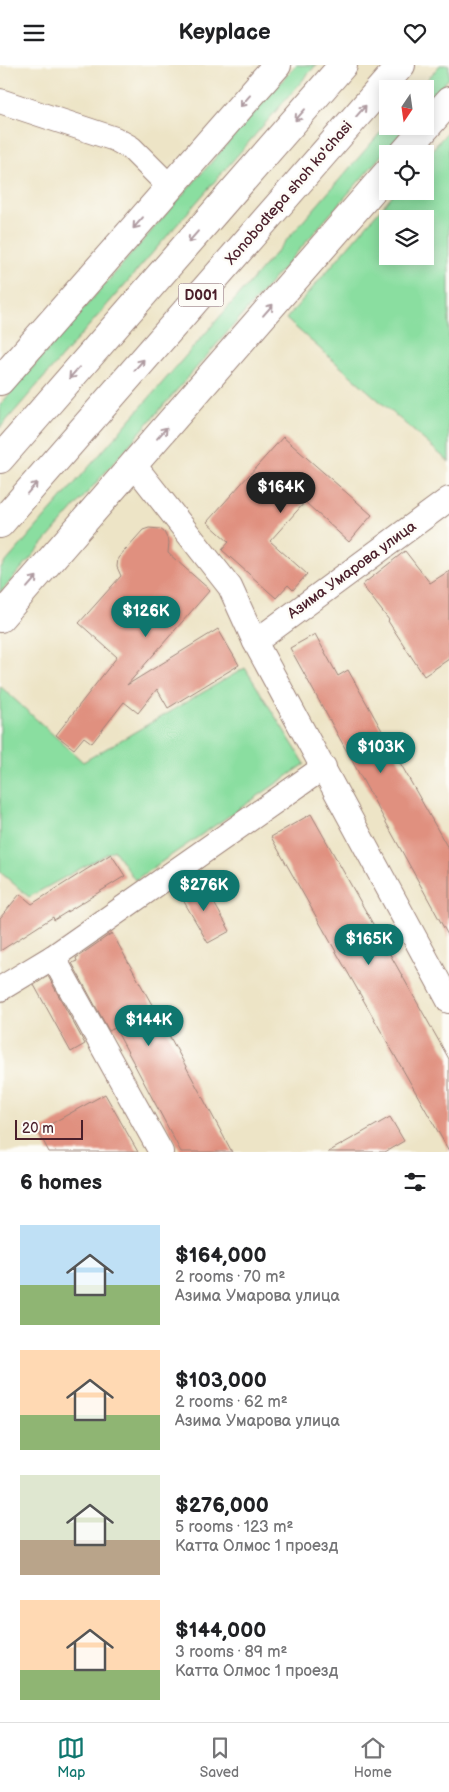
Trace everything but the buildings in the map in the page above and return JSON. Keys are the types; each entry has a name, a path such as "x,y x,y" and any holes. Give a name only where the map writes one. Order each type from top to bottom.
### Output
{"highway":[{"path":"0,381 277,65"},
{"name":"D001","path":"0,459 343,65"},
{"name":"Xonobodtepa shoh ko'chasi","path":"0,525 401,65"},
{"path":"411,145 449,101"},
{"path":"0,618 379,182"}],"street":[{"path":"0,101 115,139 131,148 170,187"},
{"path":"134,465 230,587 255,642 449,1001"},
{"name":"Азима Умарова улица","path":"255,642 449,499"},
{"path":"0,989 53,957 324,767"},
{"path":"53,957 161,1152"}],"green space":[{"path":"296,65 316,65 0,428 0,405"},
{"path":"440,65 449,65 449,78 434,95 434,80 427,80"},
{"path":"449,130 449,462 286,319 379,211 379,265 434,265 434,210 380,210 388,200 434,200 434,148"},
{"path":"379,134 399,135 390,145 379,145 379,158 0,593 0,569"},
{"path":"245,668 305,764 135,880 114,850 29,897 0,872 0,686 83,762"}]}
